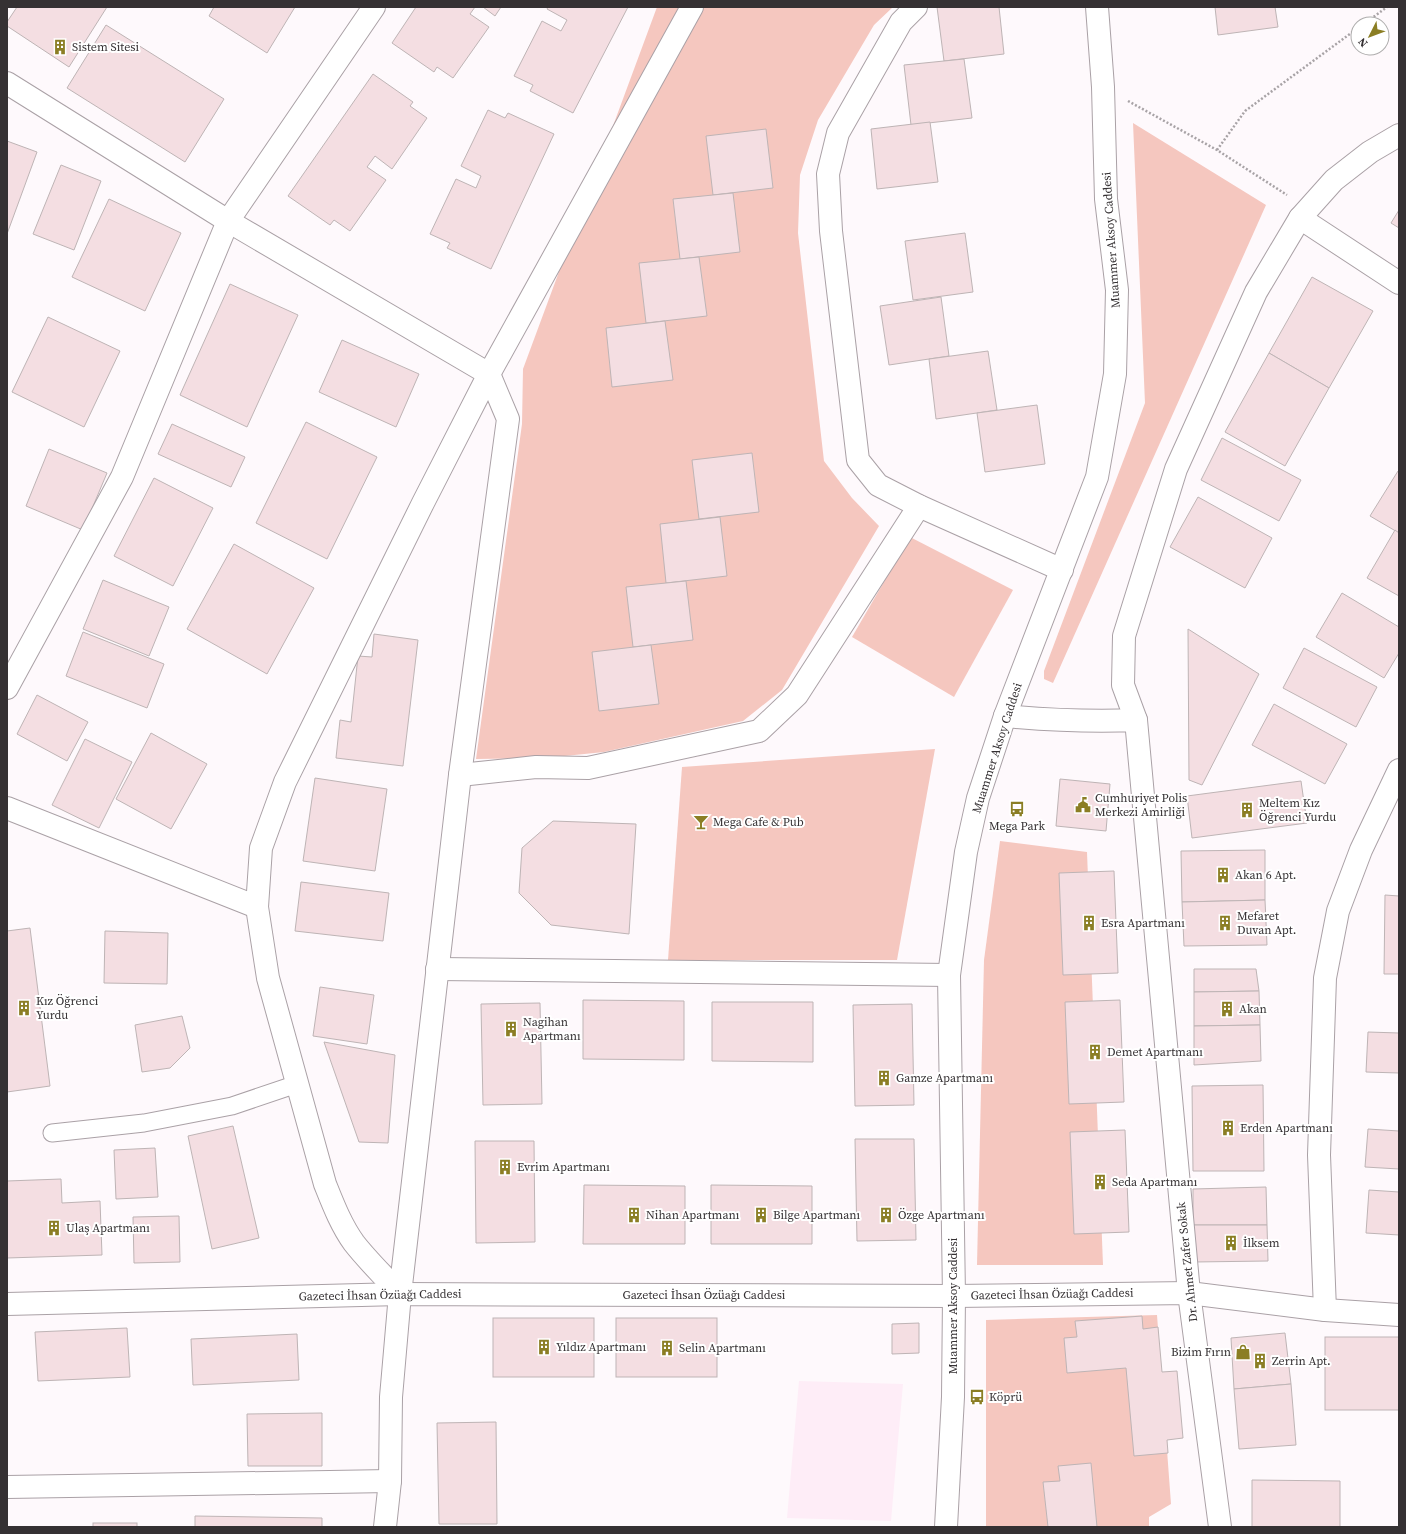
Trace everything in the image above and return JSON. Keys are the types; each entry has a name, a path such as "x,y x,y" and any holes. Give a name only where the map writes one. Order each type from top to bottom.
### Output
{"street":[{"path":"7,688 122,477 228,222 374,7"},
{"path":"400,1294 373,1266 353,1242 336,1211 325,1184 268,978 257,907 261,848 285,782 423,503 489,374 692,7"},
{"path":"916,7 901,22 838,132 828,174 831,231 858,460 878,485 919,506 1062,570"},
{"name":"Muammer Aksoy Caddesi","path":"946,1527 953,1397 954,1296 950,975 966,852 978,798 1005,716 1097,477 1115,374 1117,290 1106,199 1104,87 1097,7"},
{"path":"7,83 228,222 489,374 508,419 460,775 400,1294 391,1397 390,1482 385,1527"},
{"name":"Dr. Ahmet Zafer Sokak","path":"1220,1527 1189,1293 1136,720 1123,685 1124,636 1176,469 1256,292 1304,213 1334,180 1370,152 1399,135"},
{"path":"1304,213 1399,283"},
{"path":"460,775 536,767 588,768 759,731 798,695 919,506"},
{"path":"1005,716 1052,720 1111,722 1136,720"},
{"path":"1325,1310 1319,1155 1325,978 1338,911 1361,850 1399,770"},
{"path":"7,808 257,907"},
{"path":"437,969 950,975"},
{"name":"Gazeteci İhsan Özüağı Caddesi","path":"7,1304 400,1294 954,1296 1189,1293 1325,1310 1399,1315"},
{"path":"7,1487 390,1482"}],"lane":[{"path":"52,1133 144,1122 232,1106 297,1084"}],"path":[{"path":"1375,16 1388,7"},
{"path":"1217,150 1245,111 1350,34"},
{"path":"1104,87 1217,150 1304,213"}],"shaded area":[{"path":"657,7 893,7 874,25 818,120 800,175 798,233 824,461 852,498 879,526 782,690 743,721 604,752 545,758 476,759 522,424 523,369"},
{"path":"1133,123 1266,205 1053,683 1044,679 1044,671 1145,403"},
{"path":"910,537 1013,590 954,697 852,637"},
{"path":"935,749 897,960 668,960 682,767"},
{"path":"1000,841 1087,852 1103,1265 977,1265 984,960"},
{"path":"1157,1315 1171,1504 1149,1517 1149,1527 986,1527 986,1320"},
{"path":"799,1381 903,1384 891,1521 787,1518"}],"building":[{"name":"Sistem Sitesi","path":"17,7 107,7 69,67 7,26 7,22"},
{"path":"214,7 295,7 267,53 209,16"},
{"path":"416,7 475,7 470,14 489,27 453,78 437,67 434,72 392,43"},
{"path":"483,7 501,7 495,16"},
{"path":"548,7 628,7 573,113 530,91 533,85 514,76 542,21 561,31 567,20 547,9"},
{"path":"937,7 999,7 1004,54 944,61"},
{"path":"1215,7 1275,7 1278,27 1218,35"},
{"path":"106,25 224,99 185,162 67,88"},
{"path":"964,59 972,118 911,125 904,65"},
{"path":"373,74 413,102 410,106 427,118 392,169 375,156 367,167 386,180 350,231 334,220 330,225 288,196"},
{"path":"488,110 505,118 508,113 554,134 491,269 447,248 450,243 430,234 456,179 476,188 481,176 461,166"},
{"path":"930,122 938,182 877,189 871,129"},
{"path":"766,129 773,188 713,195 706,136"},
{"path":"7,141 37,152 7,234"},
{"path":"61,165 101,181 74,250 33,234"},
{"path":"733,193 740,252 680,259 673,199"},
{"path":"109,199 181,233 145,311 72,277"},
{"path":"1399,210 1399,228 1391,223"},
{"path":"965,233 973,292 913,300 905,241"},
{"path":"699,257 707,316 646,323 639,263"},
{"path":"1312,277 1373,311 1329,388 1269,353"},
{"path":"230,284 298,315 247,427 180,395"},
{"path":"941,297 949,356 889,365 880,306"},
{"path":"48,317 120,351 84,427 12,392"},
{"path":"665,321 673,380 612,387 606,328"},
{"path":"342,340 419,374 396,427 319,392"},
{"path":"988,351 997,410 936,419 929,359"},
{"path":"1269,353 1329,388 1285,466 1225,432"},
{"path":"1037,405 1045,464 985,472 977,413"},
{"path":"306,422 377,457 327,559 256,523"},
{"path":"172,424 245,457 231,487 158,454"},
{"path":"1222,438 1301,480 1279,521 1201,480"},
{"path":"49,449 107,473 83,530 26,506"},
{"path":"752,453 759,512 699,519 692,460"},
{"path":"1399,471 1399,533 1370,516"},
{"path":"154,478 213,508 173,586 114,556"},
{"path":"1198,497 1272,538 1245,588 1170,547"},
{"path":"720,517 727,576 666,583 660,524"},
{"path":"1395,530 1399,533 1399,596 1367,578"},
{"path":"234,544 314,588 267,674 187,629"},
{"path":"103,580 169,607 149,656 83,629"},
{"path":"686,581 693,640 633,647 626,587"},
{"path":"1342,593 1399,627 1399,653 1384,678 1316,637"},
{"path":"1188,629 1259,674 1202,785 1189,780"},
{"path":"83,632 164,664 147,708 66,676"},
{"path":"374,634 418,640 403,766 336,758 340,720 351,722 358,656 372,657"},
{"path":"651,645 659,704 599,711 592,652"},
{"path":"1304,648 1377,687 1356,727 1283,688"},
{"path":"37,695 88,722 67,761 17,734"},
{"path":"1274,704 1347,744 1325,784 1252,745"},
{"path":"151,733 207,764 171,829 116,799"},
{"path":"85,739 132,762 99,828 52,805"},
{"path":"315,778 387,789 375,871 303,861"},
{"name":"Cumhuriyet Polis Merkezi Amirliği","path":"1060,779 1110,784 1106,831 1056,826"},
{"name":"Meltem Kız Öğrenci Yurdu","path":"1301,781 1307,823 1192,838 1187,796"},
{"path":"553,821 636,824 629,934 551,925 519,893 522,848"},
{"name":"Akan 6 Apt.","path":"1265,850 1265,900 1182,902 1181,851"},
{"name":"Esra Apartmanı","path":"1114,871 1118,973 1063,975 1059,873"},
{"path":"301,882 389,893 383,941 295,931"},
{"path":"1385,895 1399,896 1399,974 1384,974"},
{"name":"Mefaret Duvan Apt.","path":"1265,900 1267,945 1184,946 1182,902"},
{"name":"Kız Öğrenci Yurdu","path":"30,928 50,1086 7,1092 7,931"},
{"path":"105,931 168,933 167,984 104,983"},
{"path":"1194,969 1256,969 1259,991 1194,992"},
{"path":"320,987 374,995 367,1044 313,1036"},
{"name":"Akan","path":"1259,991 1260,1025 1194,1026 1194,992"},
{"path":"583,1000 684,1001 684,1060 583,1059"},
{"name":"Demet Apartmanı","path":"1120,1000 1124,1102 1069,1104 1065,1002"},
{"path":"712,1002 813,1002 813,1062 712,1061"},
{"name":"Nagihan Apartmanı","path":"540,1003 542,1104 483,1105 481,1004"},
{"name":"Gamze Apartmanı","path":"912,1004 914,1105 855,1106 853,1005"},
{"path":"182,1016 190,1048 170,1068 142,1072 135,1025"},
{"path":"1260,1025 1261,1061 1194,1065 1194,1026"},
{"path":"1368,1032 1399,1033 1399,1073 1366,1072"},
{"path":"324,1042 395,1055 388,1143 359,1142"},
{"name":"Erden Apartmanı","path":"1263,1085 1264,1171 1193,1171 1192,1086"},
{"path":"233,1126 259,1238 212,1249 188,1136"},
{"path":"1368,1129 1399,1131 1399,1169 1365,1167"},
{"name":"Seda Apartmanı","path":"1125,1130 1129,1232 1074,1234 1070,1132"},
{"name":"Özge Apartmanı","path":"855,1139 914,1139 916,1240 857,1241"},
{"name":"Evrim Apartmanı","path":"475,1141 534,1141 535,1242 476,1243"},
{"path":"155,1148 158,1197 116,1199 114,1150"},
{"name":"Ulaş Apartmanı","path":"61,1179 62,1203 100,1201 102,1255 7,1258 7,1181"},
{"name":"Nihan Apartmanı","path":"584,1185 685,1186 685,1244 583,1244"},
{"name":"Bilge Apartmanı","path":"711,1185 812,1186 812,1244 711,1244"},
{"path":"1266,1187 1267,1225 1193,1225 1193,1189"},
{"path":"1369,1190 1399,1192 1399,1235 1366,1233"},
{"path":"179,1216 180,1262 134,1263 133,1217"},
{"name":"İlksem","path":"1193,1225 1267,1225 1268,1261 1194,1262"},
{"path":"1142,1316 1143,1329 1158,1327 1162,1372 1177,1371 1183,1438 1167,1440 1168,1453 1134,1456 1126,1368 1067,1373 1064,1338 1077,1337 1075,1321"},
{"name":"Yıldız Apartmanı","path":"493,1318 594,1318 594,1377 493,1377"},
{"name":"Selin Apartmanı","path":"616,1318 717,1318 717,1377 616,1377"},
{"path":"919,1323 919,1353 892,1354 892,1324"},
{"path":"127,1328 130,1377 38,1381 35,1332"},
{"name":"Zerrin Apt.","path":"1285,1333 1291,1384 1234,1389 1231,1338"},
{"path":"297,1334 299,1380 193,1385 191,1339"},
{"path":"1325,1337 1399,1337 1399,1410 1325,1410"},
{"path":"1291,1384 1296,1445 1239,1449 1234,1389"},
{"path":"322,1413 322,1466 248,1466 247,1414"},
{"path":"496,1422 497,1524 439,1524 437,1423"},
{"path":"1091,1463 1097,1527 1048,1527 1043,1482 1060,1481 1058,1466"},
{"path":"1252,1480 1340,1481 1340,1527 1252,1527"},
{"path":"195,1516 322,1518 322,1527 195,1527"},
{"path":"93,1523 137,1523 137,1527 93,1527"}],"place":[{"name":"Sistem Sitesi","path":"60,47"},
{"name":"Cumhuriyet Polis Merkezi Amirliği","path":"1083,805"},
{"name":"Mega Park","path":"1017,809"},
{"name":"Meltem Kız Öğrenci Yurdu","path":"1247,810"},
{"name":"Mega Cafe & Pub","path":"701,822"},
{"name":"Akan 6 Apt.","path":"1223,875"},
{"name":"Esra Apartmanı","path":"1089,923"},
{"name":"Mefaret Duvan Apt.","path":"1225,923"},
{"name":"Kız Öğrenci Yurdu","path":"24,1008"},
{"name":"Akan","path":"1227,1009"},
{"name":"Nagihan Apartmanı","path":"511,1029"},
{"name":"Demet Apartmanı","path":"1095,1052"},
{"name":"Gamze Apartmanı","path":"884,1078"},
{"name":"Erden Apartmanı","path":"1228,1128"},
{"name":"Evrim Apartmanı","path":"505,1167"},
{"name":"Seda Apartmanı","path":"1100,1182"},
{"name":"Nihan Apartmanı","path":"634,1215"},
{"name":"Bilge Apartmanı","path":"761,1215"},
{"name":"Özge Apartmanı","path":"886,1215"},
{"name":"Ulaş Apartmanı","path":"54,1228"},
{"name":"İlksem","path":"1231,1243"},
{"name":"Yıldız Apartmanı","path":"544,1347"},
{"name":"Selin Apartmanı","path":"667,1348"},
{"name":"Bizim Fırın","path":"1243,1352"},
{"name":"Zerrin Apt.","path":"1260,1361"},
{"name":"Köprü","path":"977,1397"}]}
